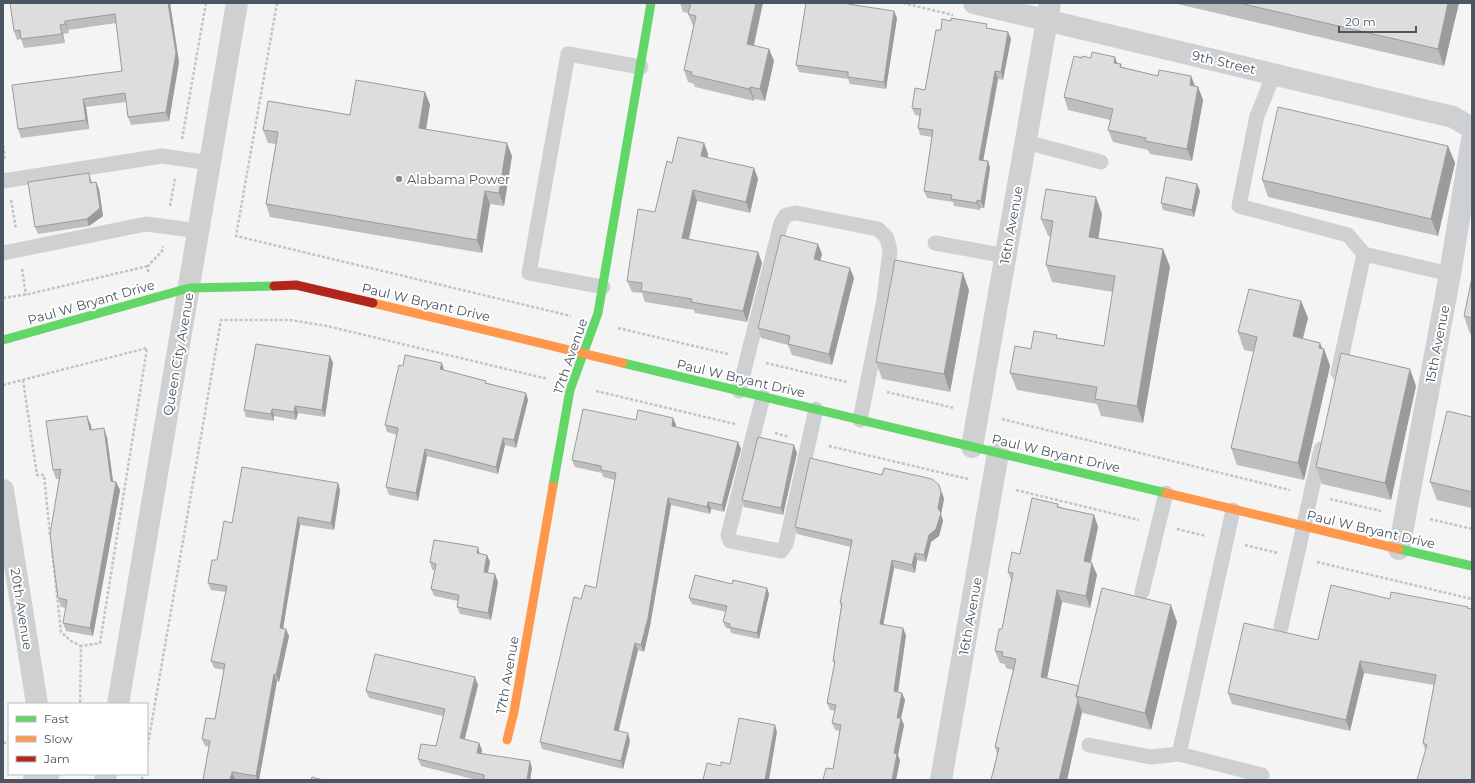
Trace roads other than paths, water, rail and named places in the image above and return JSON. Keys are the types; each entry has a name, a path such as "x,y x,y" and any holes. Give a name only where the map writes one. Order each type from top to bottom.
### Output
{"street":[{"name":"Queen City Avenue","path":"118,703 236,3"},
{"name":"17th Avenue","path":"507,740 514,712 570,390 598,313 651,3"},
{"name":"9th Street","path":"974,3 1049,12 1274,74 1452,117 1472,128"},
{"name":"16th Avenue","path":"972,447 1049,12"},
{"name":"15th Avenue","path":"1399,549 1450,274 1472,139"},
{"name":"Paul W Bryant Drive","path":"3,340 189,288 296,285 1472,566"},
{"name":"16th Avenue","path":"941,780 998,453"},
{"name":"20th Avenue","path":"3,490 9,573 37,703"}],"lane":[{"path":"603,287 529,273 530,265 568,54 641,66"},
{"path":"1274,74 1257,116 1239,206 1348,236 1364,254 1450,274"},
{"path":"1026,142 1102,162"},
{"path":"6,181 162,156 210,163"},
{"path":"739,391 781,223 786,215 796,212 878,229 887,238 890,251 884,299 860,420"},
{"path":"3,253 146,224 198,231"},
{"path":"935,243 1006,256"},
{"path":"1335,386 1364,254"},
{"path":"762,397 728,535 730,541 781,551 786,544 816,409"},
{"path":"1281,627 1324,433"},
{"path":"1142,592 1166,493"},
{"path":"1179,754 1233,510"},
{"path":"1089,745 1151,757 1179,754 1262,775"}],"place":[{"name":"Alabama Power","path":"399,179"}]}
